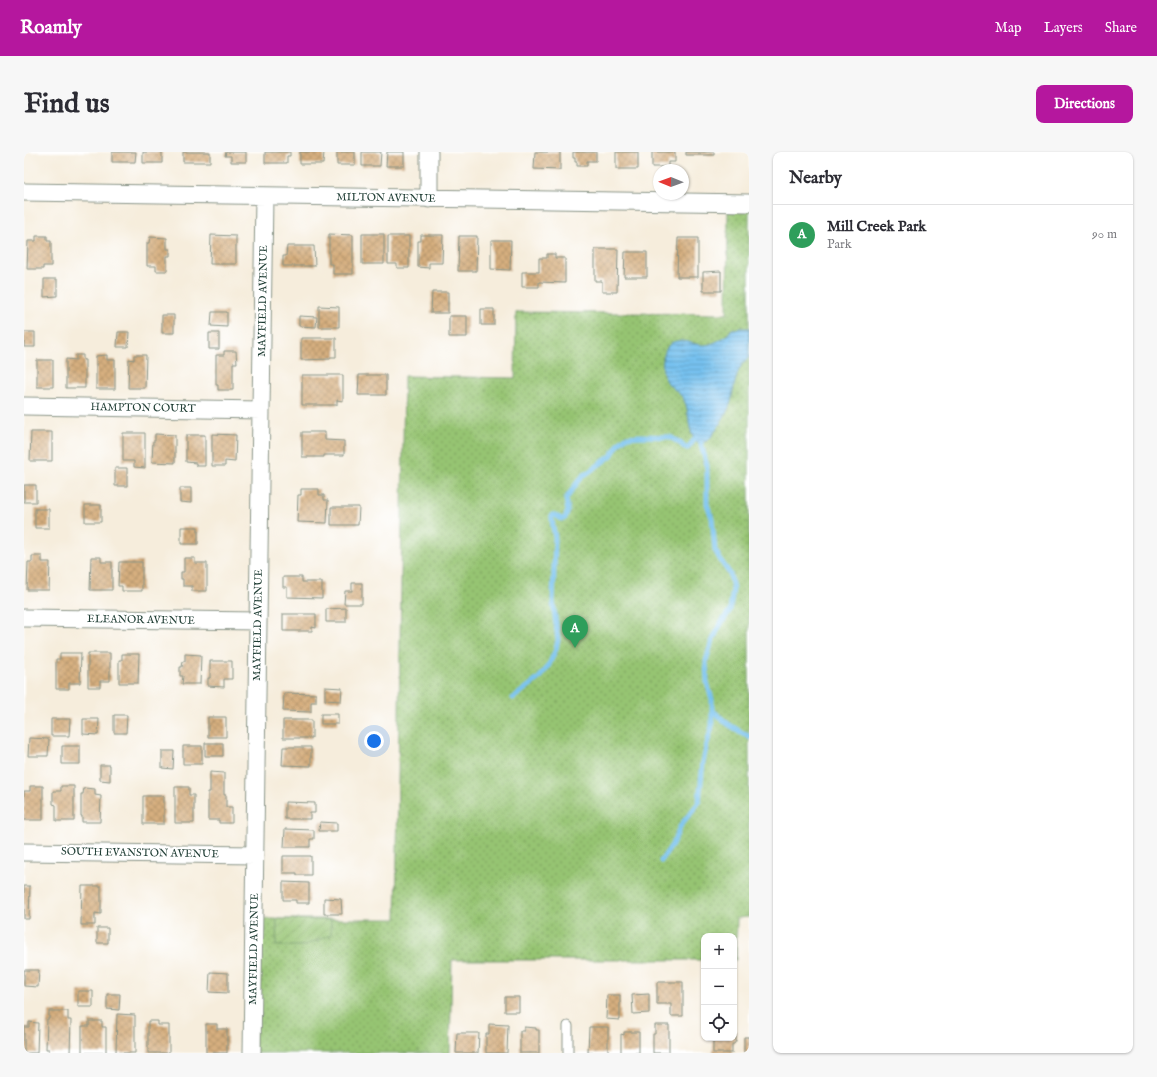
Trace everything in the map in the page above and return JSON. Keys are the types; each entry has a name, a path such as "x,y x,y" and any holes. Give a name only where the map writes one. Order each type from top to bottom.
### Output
{"street":[{"path":"429,152 429,198"},
{"name":"MILTON AVENUE","path":"24,192 749,203"},
{"name":"MAYFIELD AVENUE","path":"252,1053 264,196"},
{"name":"HAMPTON COURT","path":"24,406 261,410"},
{"name":"ELEANOR AVENUE","path":"24,618 258,621"},
{"name":"SOUTH EVANSTON AVENUE","path":"24,852 255,855"}],"lane":[{"path":"568,1026 568,1053"}],"green space":[{"path":"728,203 749,203 749,917 737,918 737,933 701,933 701,960 452,960 450,1053 252,1053 254,919 396,919 404,376 515,378 516,312 727,314"},
{"path":"277,919 331,920 331,935 303,946 276,946"}],"water":[{"path":"749,328 749,357 738,372 730,406 725,416 712,436 701,444 695,440 692,434 684,400 668,383 664,376 664,355 668,346 675,341 683,341 700,345 711,344 723,338 732,329"}],"building":[{"path":"112,152 136,152 135,162 112,162"},
{"path":"143,152 162,152 162,163 143,163"},
{"path":"183,152 210,152 210,162 183,162"},
{"path":"226,152 246,152 246,162 231,162 231,156 225,156"},
{"path":"265,152 290,152 290,156 287,156 287,163 265,163"},
{"path":"300,152 324,152 323,164 300,164"},
{"path":"337,152 355,152 355,165 337,165"},
{"path":"362,152 381,152 380,166 362,166"},
{"path":"387,152 404,152 404,166 386,166"},
{"path":"535,152 560,152 560,170 534,169"},
{"path":"573,152 596,152 596,161 587,161 587,166 577,166 575,158 573,158"},
{"path":"616,152 638,152 638,169 616,169"},
{"path":"652,152 675,152 675,162 668,162 668,164 653,164 652,167"},
{"path":"686,152 714,152 714,155 686,155"},
{"path":"329,234 353,235 353,274 333,274 333,264 329,264"},
{"path":"362,234 384,234 384,264 362,264"},
{"path":"211,235 236,236 236,264 210,264"},
{"path":"421,235 443,235 442,263 429,263 429,268 418,267 418,241 421,241"},
{"path":"36,236 47,236 47,241 51,241 51,266 43,266 43,269 27,269 28,241 36,241"},
{"path":"388,236 409,236 409,268 397,268 397,264 388,264"},
{"path":"459,236 477,236 476,271 458,271"},
{"path":"150,237 167,238 167,249 170,249 170,256 167,256 167,271 156,271 156,266 147,266 147,243 149,243"},
{"path":"678,238 698,238 698,277 677,277"},
{"path":"491,240 511,240 510,270 491,269"},
{"path":"287,246 314,246 315,266 283,266 283,256 286,256"},
{"path":"595,249 618,249 617,292 602,292 602,281 595,281"},
{"path":"625,252 647,252 647,277 624,277"},
{"path":"547,254 555,254 555,258 565,258 565,283 539,282 539,287 522,287 522,272 539,272 539,258 547,258"},
{"path":"721,271 721,291 703,291 703,272"},
{"path":"44,279 57,279 57,296 44,297"},
{"path":"432,292 448,292 448,313 431,313"},
{"path":"319,306 339,307 339,327 319,327"},
{"path":"481,309 494,309 494,325 481,325"},
{"path":"212,312 227,312 227,327 211,326"},
{"path":"162,315 174,315 174,333 162,333"},
{"path":"299,316 317,317 316,327 299,326"},
{"path":"449,316 467,316 467,337 449,337"},
{"path":"24,332 35,332 35,347 24,347"},
{"path":"118,332 129,332 128,347 117,347"},
{"path":"209,333 219,333 219,349 209,349"},
{"path":"301,338 336,338 336,357 330,357 330,359 301,360"},
{"path":"224,351 236,351 237,363 233,363 233,390 218,390 218,385 216,385 216,355 224,355"},
{"path":"76,355 83,355 83,360 85,360 85,388 66,388 66,359 76,360"},
{"path":"107,355 107,360 115,360 115,389 96,389 96,356"},
{"path":"134,355 146,355 145,388 128,388 129,359 134,360"},
{"path":"37,360 53,360 53,387 37,387"},
{"path":"302,375 343,375 343,401 337,400 337,405 302,405"},
{"path":"359,375 386,375 386,395 358,395"},
{"path":"31,432 52,432 52,461 30,461"},
{"path":"302,432 325,432 325,440 344,441 344,455 302,457"},
{"path":"123,433 145,433 145,468 134,467 134,461 123,461"},
{"path":"155,434 175,435 175,463 152,462 153,441 155,441"},
{"path":"212,434 236,435 235,462 225,461 225,466 212,466"},
{"path":"186,435 205,435 205,466 196,466 196,463 186,462"},
{"path":"115,468 127,468 127,486 115,486"},
{"path":"24,485 36,485 36,502 24,502"},
{"path":"180,488 191,488 191,503 180,502"},
{"path":"301,489 319,489 319,495 324,495 324,500 328,500 327,523 297,522 298,495 301,495"},
{"path":"85,505 101,505 101,522 85,522"},
{"path":"331,507 359,507 358,525 331,525"},
{"path":"35,509 49,509 49,528 35,528"},
{"path":"181,527 198,527 198,544 181,544"},
{"path":"32,556 42,556 42,562 50,562 49,590 27,590 28,562 32,562"},
{"path":"91,557 101,557 101,562 112,562 112,590 90,590"},
{"path":"184,558 195,558 195,563 207,563 207,591 192,591 192,586 183,586 181,572 184,572"},
{"path":"119,562 142,562 142,591 122,591 122,586 118,586"},
{"path":"283,577 302,577 302,582 322,582 322,598 287,597 287,587 283,587"},
{"path":"352,583 362,583 362,604 344,604 345,591 352,591"},
{"path":"346,608 346,622 326,622 326,609"},
{"path":"283,614 316,614 316,628 312,627 312,631 283,631"},
{"path":"60,653 81,653 80,683 69,683 69,689 56,689 56,659 60,659"},
{"path":"88,653 110,653 110,681 100,681 100,687 88,687"},
{"path":"122,654 139,654 138,683 119,683 119,660 122,660"},
{"path":"185,654 201,655 200,684 182,684 183,676 180,676 180,667 182,667 183,661 185,661"},
{"path":"210,661 232,661 232,679 224,679 224,687 208,686 208,678 210,678"},
{"path":"325,687 342,688 341,701 325,700"},
{"path":"284,693 316,694 316,702 311,702 311,712 283,711"},
{"path":"321,714 338,714 338,724 321,724"},
{"path":"114,715 127,715 126,733 114,733"},
{"path":"208,717 226,717 226,737 208,737"},
{"path":"51,719 70,719 69,736 51,736"},
{"path":"83,719 99,719 98,735 83,734"},
{"path":"283,720 312,720 312,738 283,738"},
{"path":"29,738 49,739 48,756 28,756"},
{"path":"205,743 223,743 223,756 205,756"},
{"path":"62,746 80,746 80,764 62,764"},
{"path":"183,746 202,746 202,764 183,764"},
{"path":"283,747 311,747 311,766 282,765"},
{"path":"162,751 174,751 173,769 162,768"},
{"path":"100,765 110,765 110,781 100,780"},
{"path":"210,772 224,773 224,795 226,795 226,807 232,807 232,823 219,823 219,820 208,820"},
{"path":"30,786 43,786 43,820 24,820 24,791 30,791"},
{"path":"61,786 74,786 74,821 56,821 56,805 53,804 53,791 61,791"},
{"path":"175,787 189,787 189,795 194,795 194,823 175,823"},
{"path":"84,788 95,789 95,795 101,796 100,822 82,822 81,794 83,794"},
{"path":"143,796 164,796 164,824 143,824"},
{"path":"285,802 315,803 315,813 310,813 310,819 285,819"},
{"path":"320,822 337,823 337,831 319,831"},
{"path":"285,829 314,830 314,839 310,839 310,847 284,847"},
{"path":"283,856 311,856 311,875 283,873"},
{"path":"283,882 309,883 309,903 296,903 296,900 283,900"},
{"path":"24,886 30,886 29,919 24,919"},
{"path":"82,886 101,886 101,914 95,913 95,925 81,925"},
{"path":"324,898 341,899 342,914 324,914"},
{"path":"97,928 108,928 108,943 97,943"},
{"path":"24,970 39,970 38,987 24,986"},
{"path":"210,972 228,973 228,993 209,992"},
{"path":"657,982 683,982 683,1016 671,1016 671,1004 657,1004"},
{"path":"78,991 93,991 93,1007 78,1007"},
{"path":"107,994 120,994 119,1010 107,1009"},
{"path":"649,994 649,1013 633,1014 632,995"},
{"path":"607,995 620,995 620,1020 606,1019"},
{"path":"505,997 519,997 519,1012 505,1012"},
{"path":"49,1011 68,1011 68,1020 71,1020 70,1053 49,1053 49,1049 46,1049 47,1019 49,1019"},
{"path":"117,1014 135,1015 135,1053 116,1053"},
{"path":"89,1021 102,1021 102,1027 106,1027 106,1053 82,1053 82,1026 89,1026"},
{"path":"148,1021 158,1021 158,1025 169,1025 169,1053 148,1053"},
{"path":"29,1022 38,1023 37,1053 24,1053 24,1027 29,1027"},
{"path":"206,1024 217,1024 217,1029 227,1029 227,1053 206,1053"},
{"path":"489,1024 508,1025 507,1053 486,1053 486,1034 489,1034"},
{"path":"655,1025 669,1025 669,1053 653,1053 653,1034 655,1034"},
{"path":"524,1027 536,1028 536,1030 539,1030 539,1053 520,1053 520,1031 524,1031"},
{"path":"589,1027 608,1027 608,1053 588,1053"},
{"path":"624,1032 639,1032 639,1053 621,1053 621,1034 624,1035"},
{"path":"457,1033 479,1033 478,1053 456,1053"},
{"path":"744,1037 749,1037 749,1053 744,1053"},
{"path":"713,1041 736,1041 732,1044 732,1053 713,1053"}],"waterway":[{"path":"513,698 538,679 548,667 556,649 558,640 553,602 555,538 552,515 555,515 561,519 565,518 568,511 566,499 577,483 583,476 611,456 620,442 626,437 670,437 685,448 688,448 694,440"},
{"path":"661,861 672,845 681,825 699,802 703,762 712,726 712,699 707,683 706,661 711,644 720,625 730,610 733,589 730,574 715,550 712,518 707,504 707,466 701,444"},
{"path":"712,710 728,724 749,737"}],"place":[{"name":"Mill Creek Park","path":"575,648"}]}
